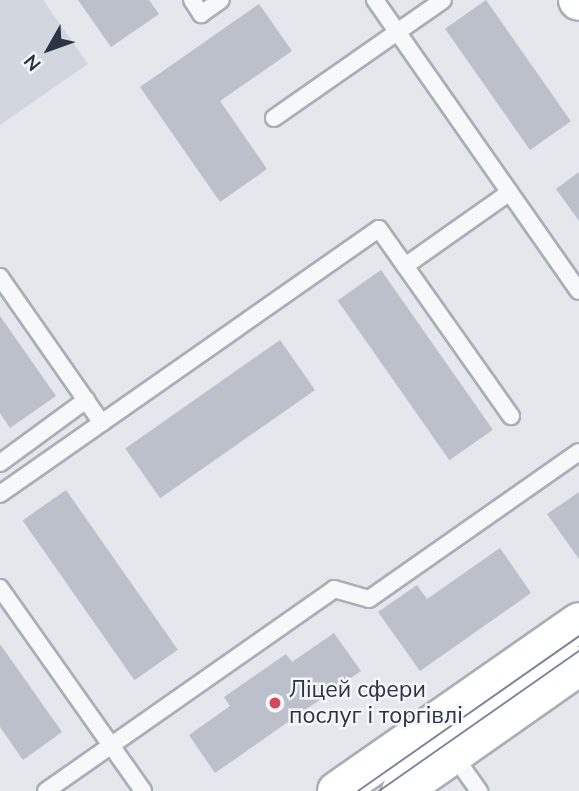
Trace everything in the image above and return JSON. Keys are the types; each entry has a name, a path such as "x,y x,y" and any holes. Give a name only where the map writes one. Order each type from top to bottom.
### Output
{"main road":[{"path":"401,791 442,740 579,622"},
{"path":"337,791 442,740 579,666"}],"lane":[{"path":"191,0 201,14 221,0"},
{"path":"375,0 579,290"},
{"path":"274,118 443,0"},
{"path":"405,266 510,192"},
{"path":"0,494 379,229 510,416"},
{"path":"0,277 102,423"},
{"path":"1,458 86,400"},
{"path":"46,791 334,589 369,599 579,452"},
{"path":"0,588 143,791"},
{"path":"442,740 479,791"}],"shaded area":[{"path":"0,0 43,0 88,64 0,125"}],"building":[{"path":"78,0 149,0 159,14 111,47"},
{"path":"486,0 571,121 530,150 445,29"},
{"path":"259,4 292,51 220,101 267,169 220,202 140,87"},
{"path":"579,172 579,221 556,189"},
{"path":"381,270 493,430 449,460 338,300"},
{"path":"0,316 56,396 10,428 0,413"},
{"path":"280,340 315,390 160,498 125,448"},
{"path":"66,490 178,650 134,680 23,520"},
{"path":"579,492 579,559 547,514"},
{"path":"500,548 531,593 420,671 378,612 417,585 427,599"},
{"path":"334,633 361,671 215,773 189,735 230,706 224,697 286,654 292,662"},
{"path":"0,644 62,732 23,760 0,727"}],"tram line":[{"path":"358,791 579,636"},
{"path":"379,791 579,651"}],"place":[{"name":"Ліцей сфери послуг і торгівлі","path":"275,703"}]}
